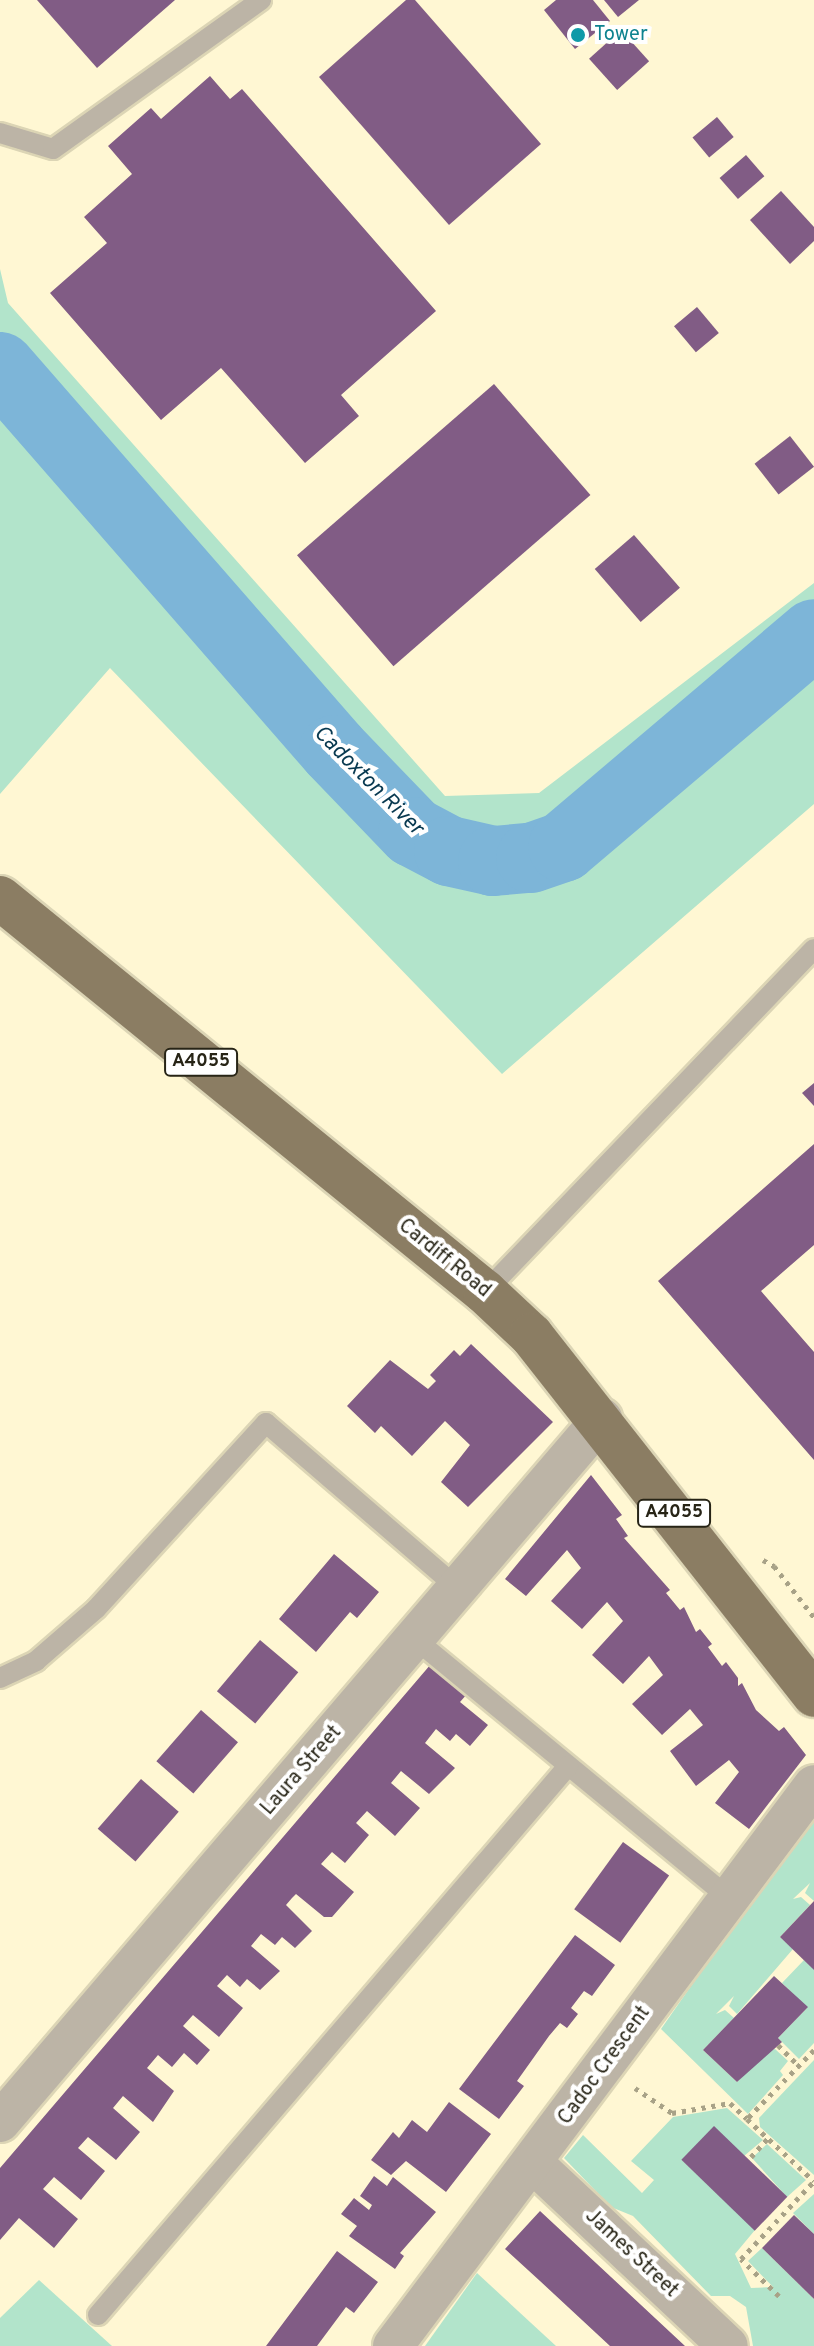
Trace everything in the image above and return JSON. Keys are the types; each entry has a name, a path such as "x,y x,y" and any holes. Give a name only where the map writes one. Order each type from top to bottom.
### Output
{"main road":[{"name":"Cardiff Road","path":"0,898 485,1292 531,1335 602,1419 814,1695"}],"street":[{"name":"Laura Street","path":"0,2122 602,1419"},
{"name":"Cadoc Crescent","path":"393,2346 814,1785"},
{"name":"James Street","path":"533,2163 728,2346"}],"lane":[{"path":"0,133 53,149 261,0"},
{"path":"485,1292 814,949"},
{"path":"0,1678 36,1661 96,1609 266,1423 458,1588"},
{"path":"415,1639 729,1898"},
{"path":"98,2315 568,1766"}],"path":[{"path":"752,1555 774,1566 814,1617"},
{"path":"778,2045 799,2066"},
{"path":"747,2119 814,2050"},
{"path":"605,2067 672,2113 730,2103 814,2181 741,2259 779,2296"},
{"path":"751,2157 768,2138"}],"green space":[{"path":"0,269 8,303 445,796 539,793 814,583 814,804 502,1074 110,668 0,794"},
{"path":"814,1810 814,1901 805,1893 810,1883 793,1899 801,1897 810,1905 780,1937 793,1949 737,2014 729,2006 734,1996 716,2014 725,2010 734,2018 703,2050 737,2082 766,2051 775,2049 788,2061 780,2071 783,2075 748,2114 661,2029"},
{"path":"804,1960 814,1969 814,2043 799,2059 778,2038 807,2008 782,1983"},
{"path":"814,2060 814,2175 760,2127 759,2118"},
{"path":"727,2108 763,2140 744,2156 682,2160 755,2230 735,2254 751,2288 773,2287 748,2261 762,2248 814,2299 814,2346 753,2346 746,2307 730,2296 711,2296 633,2216 611,2207 564,2158 583,2135 642,2193 654,2180 631,2161 673,2117"},
{"path":"767,2144 806,2180 787,2197 752,2158"},
{"path":"814,2194 814,2234 793,2213"},
{"path":"477,2273 556,2346 425,2346"},
{"path":"39,2280 112,2346 0,2346 0,2318"}],"building":[{"path":"37,0 175,0 97,68"},
{"path":"406,0 415,0 541,144 449,225 319,77"},
{"name":"Tower","path":"556,0 593,0 610,21 575,49 544,10"},
{"path":"604,0 639,0 618,17"},
{"path":"621,30 649,61 617,90 589,59"},
{"path":"210,76 230,99 242,89 436,311 341,395 359,416 305,463 221,368 161,420 50,293 107,243 84,217 132,174 108,146 151,108 161,119"},
{"path":"717,117 734,137 709,157 692,138"},
{"path":"746,155 764,176 738,199 720,178"},
{"path":"781,191 814,227 814,241 790,264 750,220"},
{"path":"697,307 719,333 696,352 674,326"},
{"path":"494,384 590,495 393,666 297,555"},
{"path":"790,436 814,467 779,494 755,464"},
{"path":"634,535 680,588 641,622 595,569"},
{"path":"814,1083 814,1106 802,1093"},
{"path":"814,1144 814,1245 761,1291 814,1352 814,1460 658,1281"},
{"path":"471,1344 553,1422 468,1507 441,1482 470,1445 445,1421 412,1456 381,1426 375,1433 347,1406 390,1360 428,1389 436,1381 430,1375 454,1350 460,1356"},
{"path":"591,1475 622,1515 616,1519 628,1536 624,1538 670,1590 666,1593 680,1610 684,1607 696,1632 700,1629 712,1644 708,1647 722,1666 726,1662 738,1678 738,1686 742,1683 756,1710 779,1731 784,1727 806,1755 749,1829 715,1803 739,1772 729,1760 696,1786 670,1751 703,1725 690,1709 662,1735 632,1704 663,1675 649,1656 623,1684 592,1655 623,1621 607,1602 582,1629 551,1601 581,1568 567,1550 526,1596 505,1579"},
{"path":"334,1554 379,1592 357,1618 350,1612 316,1652 279,1619"},
{"path":"260,1640 298,1672 255,1723 217,1691"},
{"path":"431,1664 467,1694 460,1702 488,1725 470,1746 456,1734 450,1741 436,1729 425,1743 455,1768 429,1794 401,1771 391,1783 420,1808 395,1836 367,1811 356,1823 369,1835 345,1863 332,1852 321,1864 354,1892 332,1917 324,1917 296,1894 292,1898 286,1905 312,1931 295,1948 282,1937 275,1945 261,1934 251,1946 280,1971 260,1990 247,1979 240,1987 227,1975 217,1986 243,2008 219,2037 193,2015 183,2026 210,2050 197,2065 184,2053 172,2067 158,2055 147,2068 174,2091 153,2122 123,2096 113,2108 140,2132 116,2160 88,2137 78,2148 105,2171 81,2200 54,2177 43,2189 78,2219 54,2248 19,2218 0,2240 0,2168"},
{"path":"201,1710 238,1742 193,1793 156,1761"},
{"path":"141,1779 179,1812 135,1862 98,1829"},
{"path":"623,1842 669,1876 620,1943 574,1909"},
{"path":"814,1901 814,1970 780,1937"},
{"path":"575,1935 615,1965 592,1996 584,1991 571,2008 578,2014 567,2028 560,2023 549,2036 517,2081 524,2086 499,2119 459,2089"},
{"path":"774,1976 808,2007 778,2038 782,2042 737,2082 703,2050"},
{"path":"449,2102 491,2134 446,2192 406,2161 391,2175 371,2160 393,2132 399,2138 412,2120 427,2132"},
{"path":"714,2126 787,2197 755,2231 681,2160"},
{"path":"374,2176 387,2186 393,2177 436,2212 400,2253 404,2256 395,2269 349,2236 357,2226 341,2214 354,2198 369,2210 372,2205 360,2196"},
{"path":"540,2211 685,2346 610,2346 505,2249"},
{"path":"794,2215 814,2234 814,2299 762,2248"},
{"path":"337,2251 378,2282 354,2313 346,2307 317,2346 266,2346"}],"waterway":[{"name":"Cadoxton River","path":"0,367 334,750 413,832 449,851 493,861 531,858 563,847 814,634"}],"place":[{"name":"Tower","path":"578,35"}]}
